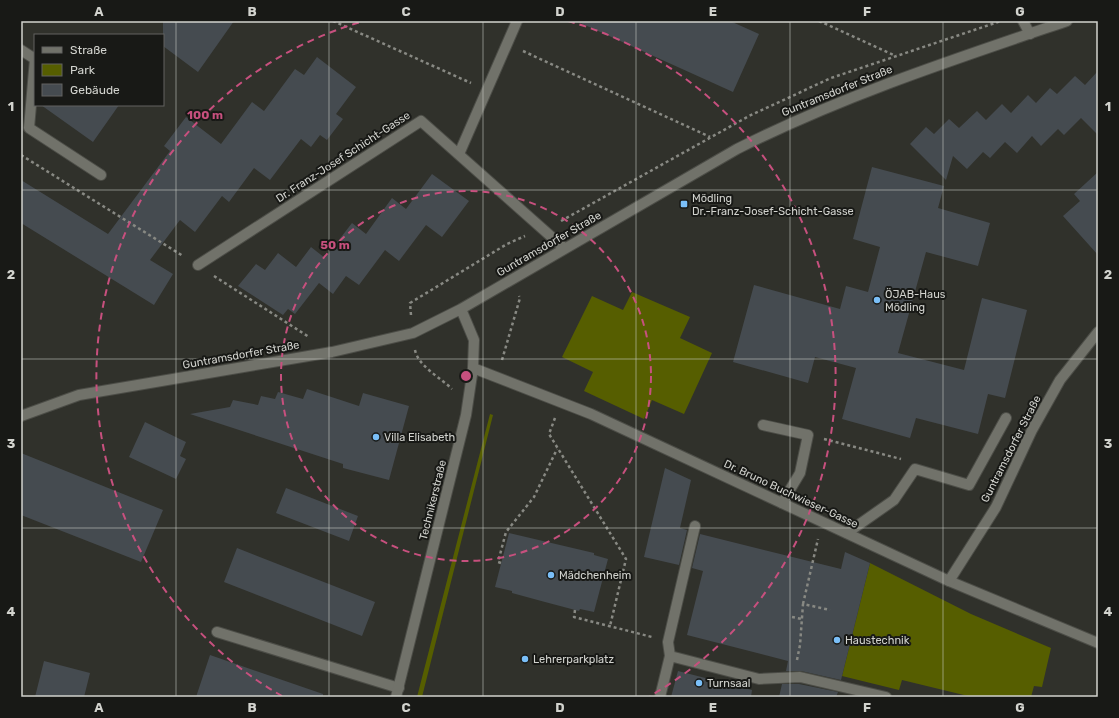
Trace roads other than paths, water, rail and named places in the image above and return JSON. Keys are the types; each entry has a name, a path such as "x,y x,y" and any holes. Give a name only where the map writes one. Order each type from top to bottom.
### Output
{"street":[{"path":"459,154 517,21"},
{"path":"1023,21 1030,34"},
{"name":"Guntramsdorfer Straße","path":"21,416 79,395 332,352 413,333 462,309 564,248 737,149 782,126 924,69 1067,21"},
{"path":"21,50 34,58"},
{"path":"34,70 29,128 101,175"},
{"name":"Dr. Franz-Josef Schicht-Gasse","path":"198,265 421,121 564,248"},
{"name":"Technikerstraße","path":"398,692 466,415 474,340 462,309"},
{"name":"Guntramsdorfer Straße","path":"949,581 996,507 1032,430 1060,380 1098,332"},
{"name":"Dr. Bruno Buchwieser-Gasse","path":"472,368 590,414 949,581 1098,643"},
{"path":"847,533 894,500 914,470 969,485 1006,418"},
{"path":"763,425 808,435 800,473 782,503"},
{"path":"660,697 670,656 668,641 695,526"},
{"path":"217,632 398,692"},
{"path":"670,656 758,679 800,677 886,697"}],"place":[{"name":"Mödling Dr.-Franz-Josef-Schicht-Gasse","path":"684,204"},
{"name":"ÖJAB-Haus Mödling","path":"877,300"},
{"name":"Villa Elisabeth","path":"376,437"},
{"name":"Mädchenheim","path":"551,575"},
{"name":"Haustechnik","path":"837,640"},
{"name":"Lehrerparkplatz","path":"525,659"},
{"name":"Turnsaal","path":"699,683"}]}
